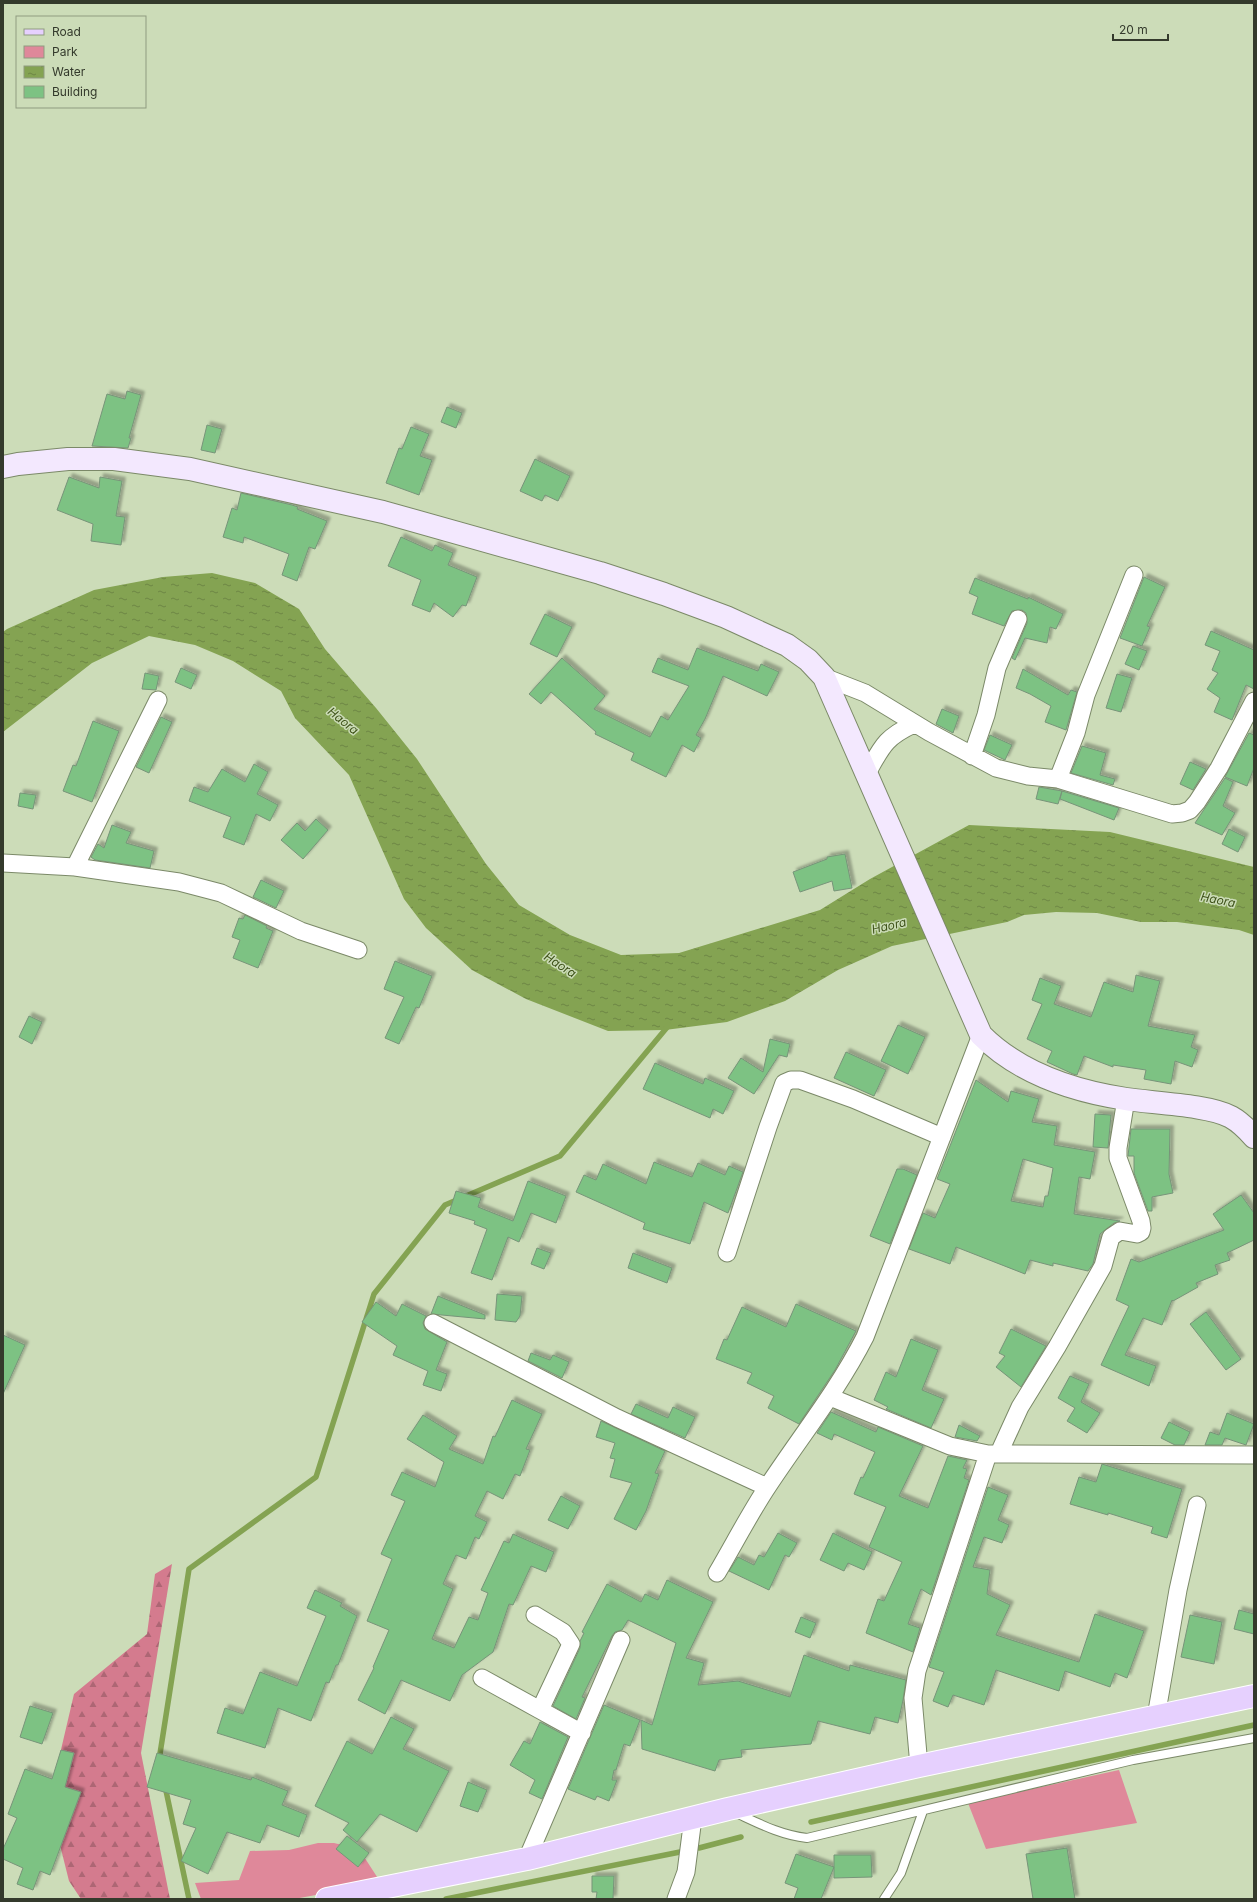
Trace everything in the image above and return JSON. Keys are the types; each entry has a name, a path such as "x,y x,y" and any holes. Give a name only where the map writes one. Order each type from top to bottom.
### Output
{"main road":[{"path":"327,1899 527,1859 728,1809 919,1766 1254,1696"}],"street":[{"path":"3,467 68,459 114,459 190,469 383,512 600,573 712,612 787,645 808,660 824,677 981,1035 997,1051 1017,1064 1046,1079 1078,1089 1126,1099 1212,1110 1230,1116 1245,1127 1254,1137"},
{"path":"1058,779 1076,733 1086,695 1134,575"},
{"path":"972,756 986,715 996,668 1018,619"},
{"path":"824,677 865,693 914,724 972,756 1008,772 1058,779 1172,814 1190,810 1198,802 1219,768 1254,701"},
{"path":"75,867 158,700"},
{"path":"869,782 888,739 897,732 914,724"},
{"path":"3,863 75,867 179,882 221,893 301,931 358,950"},
{"path":"717,1573 767,1487 830,1397 852,1363 865,1337 981,1035"},
{"path":"727,1253 784,1083 791,1080 800,1080 853,1099 942,1137"},
{"path":"919,1766 913,1698 917,1671 993,1453 1057,1347 1103,1266 1111,1237 1120,1231 1137,1234 1140,1232 1141,1222 1118,1158 1118,1148 1126,1099"},
{"path":"433,1324 617,1418 767,1487"},
{"path":"830,1397 950,1446 993,1453 1254,1455"},
{"path":"1156,1716 1178,1590 1197,1505"},
{"path":"535,1615 563,1632 571,1644 540,1710"},
{"path":"527,1859 621,1640"},
{"path":"482,1678 582,1733"},
{"path":"676,1899 686,1872 693,1818"}],"lane":[{"path":"728,1809 773,1830 794,1837 807,1838 1132,1760 1254,1738"},
{"path":"884,1899 901,1873 923,1811"}],"green space":[{"path":"172,1564 141,1753 170,1899 81,1899 69,1881 49,1801 74,1694 147,1634 155,1574"},
{"path":"1119,1770 1137,1823 986,1849 968,1803"},
{"path":"318,1843 334,1843 359,1849 381,1883 294,1899 201,1899 195,1883 239,1880 250,1851 289,1850"}],"water":[{"name":"Haora","path":"212,573 255,583 299,609 325,649 376,708 417,759 486,864 519,905 570,935 621,955 679,953 820,910 870,879 969,825 1110,832 1254,867 1254,935 1239,930 1177,922 1141,922 1097,913 1056,912 1024,915 1007,922 892,946 838,970 785,1001 727,1022 665,1030 608,1031 526,999 472,970 426,928 404,899 349,775 295,718 281,691 233,661 195,645 149,636 92,663 3,732 3,632 94,590 163,577"}],"building":[{"path":"127,391 141,395 129,438 131,438 128,448 92,446 107,394 125,399"},
{"path":"447,407 462,413 456,428 441,422"},
{"path":"207,425 222,429 215,453 201,450"},
{"path":"411,427 429,434 420,456 432,460 419,495 386,483 399,448 402,449"},
{"path":"535,459 570,476 558,501 545,495 542,501 520,491"},
{"path":"69,477 99,488 100,477 122,481 116,516 125,517 121,545 91,541 93,524 57,510"},
{"path":"241,493 292,505 298,507 297,509 327,521 315,549 309,547 297,581 282,575 289,554 244,537 243,543 223,537 232,508 237,510"},
{"path":"401,537 432,551 435,545 453,553 448,565 477,577 466,606 462,605 453,617 434,603 430,612 412,605 421,580 388,566"},
{"path":"1144,577 1165,587 1147,626 1150,627 1142,646 1120,638"},
{"path":"975,578 1028,599 1028,597 1063,614 1056,629 1050,627 1047,643 1025,638 1015,660 1012,658 1027,623 1026,613 1022,610 1012,611 1004,626 972,614 978,597 969,593"},
{"path":"545,614 572,627 557,657 530,644"},
{"path":"1211,631 1254,650 1254,689 1246,685 1232,720 1214,712 1220,698 1207,689 1218,673 1212,670 1220,651 1205,645"},
{"path":"1133,646 1147,651 1139,670 1125,664"},
{"path":"697,648 758,671 761,664 779,672 767,696 723,676 705,719 696,735 701,738 694,752 682,745 666,777 631,760 634,753 595,734 596,732 551,692 541,704 529,694 562,658 605,696 594,709 650,737 661,716 668,720 689,686 652,672 658,658 688,670"},
{"path":"181,668 197,675 191,689 175,682"},
{"path":"1023,669 1068,695 1071,690 1077,692 1066,730 1045,722 1051,706 1016,688"},
{"path":"145,673 159,676 156,690 142,689"},
{"path":"1117,674 1132,678 1121,712 1106,708"},
{"path":"942,709 959,716 953,733 936,724"},
{"path":"161,717 172,722 149,773 136,767"},
{"path":"93,721 119,731 92,802 63,791 73,765 76,766"},
{"path":"1249,733 1254,735 1254,768 1247,786 1225,777"},
{"path":"990,735 1012,745 1005,760 984,750"},
{"path":"1082,746 1106,753 1100,775 1115,779 1113,785 1071,773"},
{"path":"1190,762 1206,769 1193,790 1180,784"},
{"path":"254,764 268,772 257,794 278,805 270,821 256,814 244,845 223,837 231,817 189,801 194,787 208,792 222,769 245,782"},
{"path":"1225,778 1233,782 1223,806 1235,813 1222,835 1195,823"},
{"path":"1039,787 1062,791 1058,804 1036,799"},
{"path":"1062,791 1119,808 1114,820 1060,799"},
{"path":"20,793 36,795 33,809 18,806"},
{"path":"316,819 328,830 303,859 281,840 297,823 305,831"},
{"path":"112,825 131,832 126,843 154,851 150,868 95,860 91,857 98,844 104,848"},
{"path":"1229,829 1245,837 1238,852 1222,844"},
{"path":"845,854 852,888 834,891 832,881 800,892 793,872 827,859 827,857"},
{"path":"261,880 284,891 276,908 253,897"},
{"path":"245,915 267,926 266,928 273,931 258,968 233,958 240,940 232,937 239,918 243,919"},
{"path":"395,961 432,976 419,1008 416,1007 399,1044 385,1038 404,997 384,989"},
{"path":"1136,975 1160,981 1148,1026 1195,1035 1191,1047 1198,1050 1192,1067 1175,1061 1171,1084 1144,1079 1146,1070 1113,1065 1113,1067 1084,1056 1077,1075 1073,1074 1047,1062 1052,1051 1027,1039 1042,1004 1032,1000 1040,978 1061,986 1054,1004 1091,1017 1104,982 1133,992"},
{"path":"29,1016 42,1022 32,1044 19,1037"},
{"path":"898,1025 925,1037 908,1074 881,1061"},
{"path":"770,1039 790,1044 787,1057 779,1055 754,1094 728,1078 741,1058 763,1072"},
{"path":"846,1052 886,1070 874,1096 834,1078"},
{"path":"655,1063 703,1084 705,1078 734,1091 723,1114 713,1109 710,1118 643,1089"},
{"path":"976,1080 1008,1102 1011,1091 1039,1099 1032,1122 1057,1126 1054,1145 1095,1152 1090,1179 1079,1177 1074,1214 1120,1221 1114,1223 1100,1234 1093,1264 1088,1271 1053,1263 1053,1266 1030,1260 1025,1274 956,1247 950,1264 909,1249 923,1213 935,1218 950,1184 937,1179","holes":["1023,1159 1053,1168 1048,1196 1045,1196 1043,1207 1011,1201"]},
{"path":"1095,1114 1111,1115 1108,1148 1093,1147"},
{"path":"1131,1129 1170,1129 1169,1174 1173,1193 1152,1197 1152,1211 1148,1211 1134,1173 1134,1156 1128,1156"},
{"path":"654,1162 692,1177 698,1163 725,1175 729,1166 743,1172 728,1213 704,1202 690,1244 643,1229 645,1223 576,1192 584,1175 596,1180 603,1164 646,1184"},
{"path":"897,1169 903,1169 917,1175 890,1244 870,1236"},
{"path":"528,1181 566,1196 556,1223 531,1213 519,1242 508,1237 492,1280 471,1273 487,1229 474,1224 475,1221 449,1213 456,1191 481,1198 478,1207 513,1221"},
{"path":"1241,1195 1254,1213 1254,1240 1227,1253 1230,1260 1215,1265 1218,1274 1196,1283 1198,1287 1173,1301 1172,1300 1162,1325 1143,1318 1125,1355 1156,1366 1149,1386 1101,1365 1129,1306 1116,1300 1131,1259 1139,1262 1224,1230 1213,1214"},
{"path":"537,1248 551,1253 544,1269 531,1264"},
{"path":"633,1253 672,1268 667,1283 628,1268"},
{"path":"497,1294 522,1296 520,1316 516,1322 495,1320"},
{"path":"438,1296 485,1315 485,1319 431,1314"},
{"path":"376,1302 396,1316 402,1304 426,1316 423,1323 425,1329 447,1342 436,1370 447,1374 441,1391 423,1385 428,1371 393,1355 397,1346 362,1322"},
{"path":"796,1304 856,1331 835,1370 799,1424 768,1408 774,1396 747,1383 752,1373 716,1359 724,1339 727,1340 742,1307 786,1327"},
{"path":"1206,1312 1241,1359 1226,1370 1190,1324"},
{"path":"1011,1329 1046,1346 1021,1387 996,1367 1005,1356 999,1353"},
{"path":"3,1335 25,1345 3,1394"},
{"path":"911,1339 938,1350 922,1390 944,1399 931,1428 886,1409 888,1407 874,1400 886,1372 896,1377"},
{"path":"531,1353 550,1360 553,1355 569,1362 562,1378 528,1361"},
{"path":"1070,1376 1089,1384 1081,1402 1100,1413 1087,1433 1067,1421 1075,1408 1058,1398"},
{"path":"512,1400 542,1414 526,1449 530,1450 520,1476 515,1474 503,1499 487,1491 475,1516 487,1522 479,1539 475,1537 466,1559 456,1555 443,1584 453,1589 432,1639 454,1648 469,1617 478,1620 488,1593 481,1590 504,1541 509,1543 513,1534 554,1552 546,1572 531,1566 513,1605 509,1604 493,1652 462,1675 450,1701 401,1680 385,1714 358,1700 374,1668 373,1667 389,1630 367,1621 392,1559 381,1554 405,1501 391,1495 402,1472 435,1487 444,1462 407,1439 423,1415 457,1436 449,1449 483,1464 493,1436 495,1437"},
{"path":"636,1404 668,1418 673,1407 695,1417 685,1438 631,1414"},
{"path":"831,1412 876,1432 878,1427 923,1446 899,1496 928,1508 948,1456 967,1460 963,1468 967,1469 964,1478 969,1480 931,1595 921,1589 908,1624 920,1628 913,1652 866,1633 878,1599 884,1601 902,1562 869,1547 886,1507 854,1494 861,1477 863,1478 875,1452 834,1434 832,1440 817,1433"},
{"path":"1227,1413 1254,1424 1246,1445 1225,1438 1222,1445 1205,1445 1210,1432 1219,1435"},
{"path":"601,1421 665,1451 655,1473 659,1474 646,1511 636,1530 614,1519 632,1483 610,1477 615,1459 610,1458 615,1443 596,1437"},
{"path":"1169,1422 1190,1432 1184,1445 1175,1445 1161,1438"},
{"path":"959,1425 980,1436 977,1441 955,1437"},
{"path":"1102,1464 1182,1489 1167,1538 1151,1533 1153,1527 1108,1513 1108,1515 1070,1504 1079,1477 1096,1482"},
{"path":"988,1487 1008,1495 998,1520 1009,1525 1002,1543 984,1537 973,1567 990,1570 987,1594 1010,1605 996,1635 1079,1662 1095,1614 1144,1631 1127,1678 1115,1673 1110,1687 1065,1671 1059,1691 996,1670 984,1705 953,1695 948,1707 933,1701 944,1672 929,1667"},
{"path":"561,1496 580,1506 568,1529 548,1520"},
{"path":"778,1533 797,1543 789,1557 785,1555 769,1590 729,1571 738,1557 754,1565 759,1555 764,1557"},
{"path":"833,1533 872,1552 864,1570 848,1563 844,1571 820,1560"},
{"path":"667,1580 713,1602 686,1658 704,1663 698,1685 738,1681 790,1697 804,1655 849,1671 850,1665 906,1680 898,1723 875,1717 870,1734 818,1721 811,1744 741,1750 742,1757 719,1760 715,1771 642,1749 641,1720 652,1725 676,1643 628,1620 622,1630 615,1632 612,1636 582,1697 585,1698 576,1719 553,1706 580,1648 580,1641 584,1633 582,1632 607,1584 641,1602 645,1594 658,1600"},
{"path":"315,1590 342,1603 340,1606 357,1616 338,1665 336,1665 329,1683 326,1682 311,1721 278,1708 265,1748 217,1733 225,1708 243,1714 260,1672 297,1686 326,1616 307,1608"},
{"path":"1239,1610 1254,1614 1254,1634 1234,1629"},
{"path":"1190,1615 1222,1622 1214,1664 1181,1657"},
{"path":"801,1617 816,1623 810,1638 795,1632"},
{"path":"604,1705 640,1720 630,1746 624,1744 616,1770 614,1770 612,1780 617,1780 609,1801 597,1796 595,1800 568,1789"},
{"path":"30,1706 53,1713 42,1744 20,1737"},
{"path":"391,1717 414,1729 403,1749 449,1771 417,1832 380,1814 357,1842 343,1830 349,1823 315,1806 347,1741 372,1754"},
{"path":"540,1722 568,1737 542,1799 529,1793 535,1780 510,1765 524,1741 530,1744"},
{"path":"61,1750 74,1753 65,1787 81,1792 50,1875 40,1871 33,1890 17,1884 23,1868 3,1859 3,1849 17,1818 8,1814 25,1769 52,1779"},
{"path":"157,1753 251,1780 252,1777 288,1791 282,1805 307,1815 299,1837 267,1825 260,1843 227,1832 208,1874 181,1861 196,1828 183,1824 191,1800 147,1787"},
{"path":"468,1782 487,1790 478,1812 460,1806"},
{"path":"347,1836 369,1853 358,1867 336,1849"},
{"path":"1067,1848 1075,1899 1033,1899 1026,1854"},
{"path":"796,1854 834,1867 821,1899 794,1899 798,1888 785,1883"},
{"path":"834,1855 871,1855 872,1877 834,1878"},
{"path":"592,1876 614,1876 613,1899 596,1899 597,1892 592,1892"}],"waterway":[{"path":"159,1760 189,1569 316,1477 374,1294 445,1205 560,1156 669,1025"},
{"path":"811,1822 1254,1725"},
{"path":"165,1786 189,1899"},
{"path":"699,1848 741,1837"},
{"path":"446,1899 680,1852"}]}
